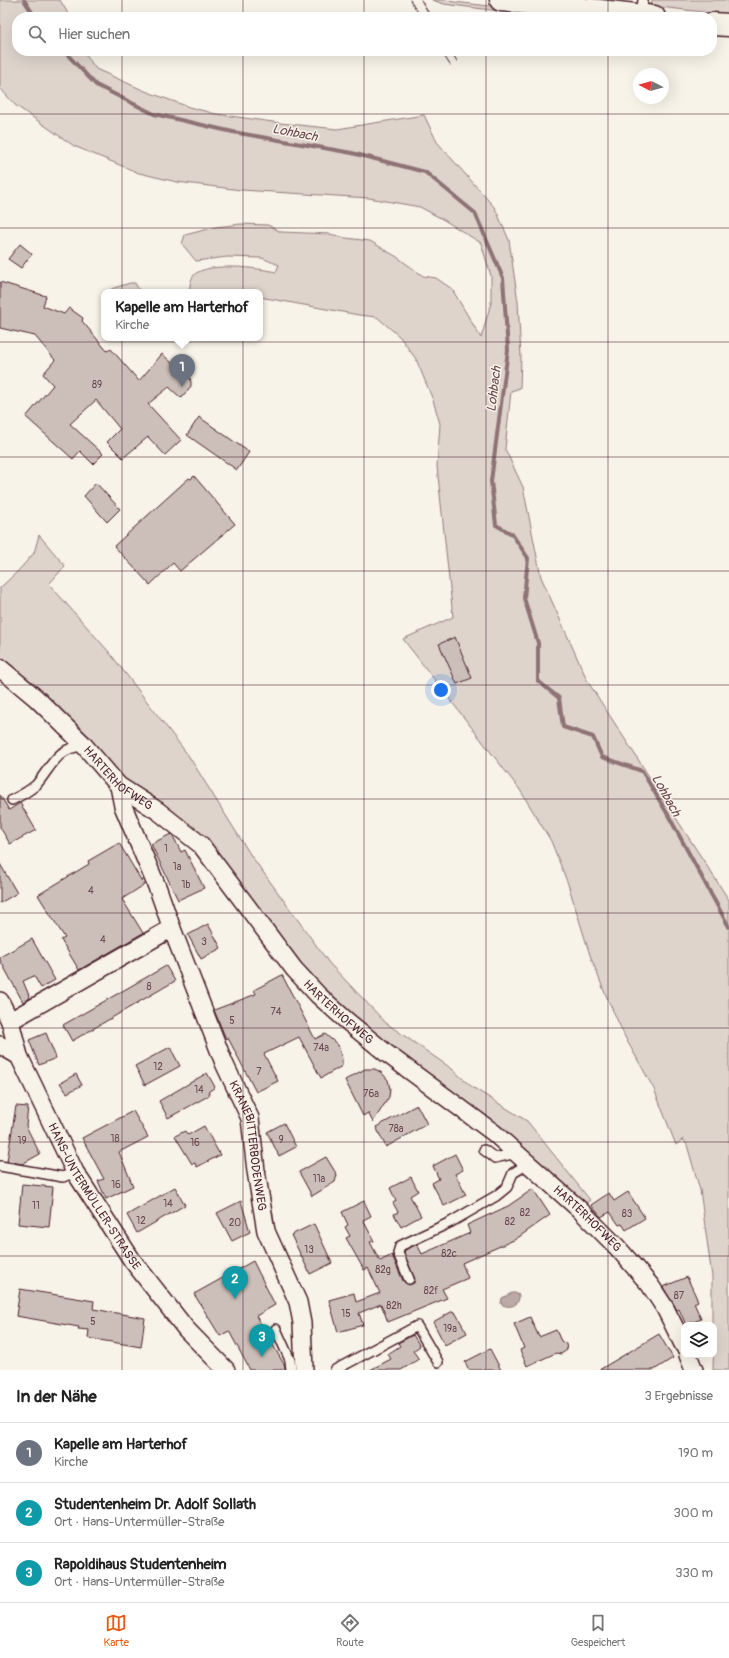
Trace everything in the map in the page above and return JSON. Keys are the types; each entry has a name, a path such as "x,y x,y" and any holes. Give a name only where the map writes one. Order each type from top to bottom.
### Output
{"street":[{"path":"501,0 646,11"},
{"path":"717,25 729,26"},
{"name":"HARTERHOFWEG","path":"0,668 36,698 86,747 119,786 158,811 201,845 294,969 329,1005 386,1053 494,1133 617,1247 650,1285 669,1315 681,1340"},
{"name":"KRANEBITTERBODENWEG","path":"119,786 123,806 158,889 170,926 224,1064 250,1118 256,1171 266,1231 298,1302 302,1323 304,1370"},
{"path":"10,1021 165,932 170,926"},
{"name":"HANS-UNTERMÜLLER-STRASSE","path":"0,1001 10,1021 19,1056 75,1172 128,1254 186,1329 226,1370"},
{"path":"0,1045 19,1056"},
{"path":"689,1358 694,1370"}],"lane":[{"path":"12,800 35,786 55,759 65,750 78,746 86,747"},
{"path":"484,1150 494,1158 517,1153"},
{"path":"0,1166 62,1177 75,1172"},
{"path":"409,1279 398,1253 400,1246 451,1222 496,1196 507,1187 512,1173 523,1167 531,1166"},
{"path":"335,1370 417,1326 438,1362"},
{"path":"276,1329 290,1360 291,1370"}],"shaded area":[{"path":"0,0 60,0 67,12 12,12 12,56 87,56 96,69 145,91 189,107 216,114 337,129 424,115 437,142 495,208 509,240 518,302 521,357 520,388 511,391 505,449 523,487 541,577 588,682 729,900 729,1370 713,1370 713,1358 717,1358 717,1322 712,1322 712,1277 700,1190 687,1145 683,1139 676,1145 654,1089 626,1039 604,991 590,955 568,884 551,841 520,790 403,639 453,617 437,466 440,424 433,400 416,359 400,337 377,317 263,298 263,289 189,289 193,276 202,270 234,267 276,272 279,265 262,258 227,257 196,261 182,244 185,235 216,227 241,224 268,225 281,232 330,234 370,241 397,257 423,276 436,278 452,289 481,338 491,303 491,276 481,243 420,207 369,198 241,190 177,182 139,173 74,146 15,105 0,88"},
{"path":"432,0 446,0 541,12 507,12 444,4"},
{"path":"652,0 729,0 729,15 717,14 717,12 703,12 651,6"},
{"path":"135,283 138,289 112,289"},
{"path":"39,535 65,566 49,584 109,652 188,755 250,854 329,963 386,1023 452,1069 472,1087 527,1121 590,1200 579,1209 347,1021 201,845 158,811 0,668 0,588 34,553"},
{"path":"512,1293 519,1295 518,1302 516,1304 513,1306 504,1306 501,1304 502,1298"}],"building":[{"path":"20,244 32,254 21,268 8,259"},
{"path":"0,282 46,296 43,306 64,314 69,308 83,318 82,321 107,351 111,349 139,381 162,354 179,369 175,373 190,378 191,386 181,398 169,387 148,404 181,440 165,455 148,437 123,458 107,442 120,429 96,400 70,424 103,454 93,464 80,451 73,459 26,417 53,385 43,374 55,360 35,336 0,328"},
{"path":"199,417 249,452 237,470 187,435"},
{"path":"194,476 235,524 180,571 173,563 150,585 114,546 189,478 191,479"},
{"path":"96,483 120,509 107,522 84,496"},
{"path":"455,637 472,678 457,684 439,644"},
{"path":"0,795 9,810 20,803 36,830 10,844 0,827"},
{"path":"171,834 181,852 185,850 204,888 178,900 151,844"},
{"path":"119,843 144,885 122,899 143,933 79,970 61,940 65,938 38,895 89,864 88,861"},
{"path":"0,864 17,893 0,903"},
{"path":"208,924 221,948 201,959 188,935"},
{"path":"32,939 55,980 41,988 34,976 23,981 30,998 23,1002 0,960 0,957"},
{"path":"166,966 175,981 72,1041 63,1025"},
{"path":"282,975 315,1039 325,1034 338,1045 342,1059 342,1066 321,1078 299,1037 264,1054 278,1081 256,1092 228,1038 226,1039 214,1010 256,994 254,990"},
{"path":"46,1033 56,1058 39,1065 29,1040"},
{"path":"170,1047 180,1066 145,1085 135,1066"},
{"path":"365,1069 375,1069 382,1073 388,1080 390,1089 389,1097 373,1122 368,1113 363,1116 345,1080"},
{"path":"207,1073 215,1087 208,1092 210,1095 168,1118 159,1101"},
{"path":"76,1074 82,1085 67,1093 60,1083"},
{"path":"417,1105 427,1124 386,1147 376,1127"},
{"path":"16,1106 28,1107 26,1126 40,1154 22,1164 7,1161"},
{"path":"133,1111 148,1137 119,1152 133,1186 106,1199 98,1181 104,1179 82,1138"},
{"path":"284,1123 296,1147 279,1156 267,1132"},
{"path":"204,1126 220,1155 197,1167 195,1163 192,1164 175,1136 185,1131 188,1135"},
{"path":"455,1154 463,1170 455,1174 466,1195 444,1206 432,1183 439,1179 433,1166"},
{"path":"326,1157 337,1175 335,1182 312,1196 299,1172"},
{"path":"411,1177 418,1191 410,1196 421,1216 401,1227 394,1214 398,1212 393,1203 396,1201 390,1188"},
{"path":"22,1184 53,1187 49,1227 18,1224"},
{"path":"175,1187 185,1205 137,1233 127,1215"},
{"path":"533,1189 550,1215 516,1239 462,1263 468,1278 442,1289 447,1298 388,1322 381,1304 359,1313 363,1325 338,1332 329,1300 354,1293 356,1302 380,1293 368,1268 364,1270 346,1238 350,1236 345,1227 348,1225 342,1212 364,1201 371,1216 363,1220 374,1241 370,1242 380,1261 392,1255 403,1281 409,1285 414,1283 415,1279 404,1253 405,1250 417,1244 422,1254 470,1233 467,1225 508,1206"},
{"path":"628,1192 645,1218 626,1230 622,1224 619,1225 610,1212 601,1217 591,1205 609,1193 614,1201"},
{"path":"241,1201 250,1232 232,1241 217,1213"},
{"path":"314,1224 332,1263 310,1274 291,1235"},
{"path":"253,1261 275,1305 256,1316 285,1366 285,1370 250,1370 229,1331 220,1336 194,1294"},
{"path":"687,1277 698,1301 694,1303 701,1319 694,1322 685,1322 679,1309 677,1310 663,1287"},
{"path":"20,1289 94,1301 93,1309 145,1318 141,1347 88,1338 89,1330 78,1329 79,1327 16,1316"},
{"path":"453,1311 467,1333 445,1345 433,1322"},
{"path":"530,1317 539,1337 556,1330 561,1341 566,1344 567,1350 561,1354 556,1353 527,1366 520,1350 524,1348 514,1324"},
{"path":"659,1334 673,1358 654,1370 599,1370"},
{"path":"413,1335 420,1346 413,1351 419,1359 401,1370 370,1370 391,1359 388,1354 400,1346 398,1343"},
{"path":"490,1349 501,1370 469,1370 465,1362"}],"waterway":[{"name":"Lohbach","path":"24,0 32,12"},
{"name":"Lohbach","path":"69,56 96,85 154,114 233,132 352,153 425,172 475,213 503,278 508,350 491,481 496,525 512,534 528,558 524,598 538,643 538,681 559,698 563,727 593,737 602,757 642,771 667,813 729,927"}],"tram line":[{"path":"410,0 418,12"},
{"path":"421,0 428,12"},
{"path":"444,56 450,65"},
{"path":"454,56 457,61"}],"place":[{"name":"Kapelle am Harterhof","path":"182,387"},
{"name":"Studentenheim Dr. Adolf Sollath","path":"235,1299"},
{"name":"Rapoldihaus Studentenheim","path":"262,1357"}]}
